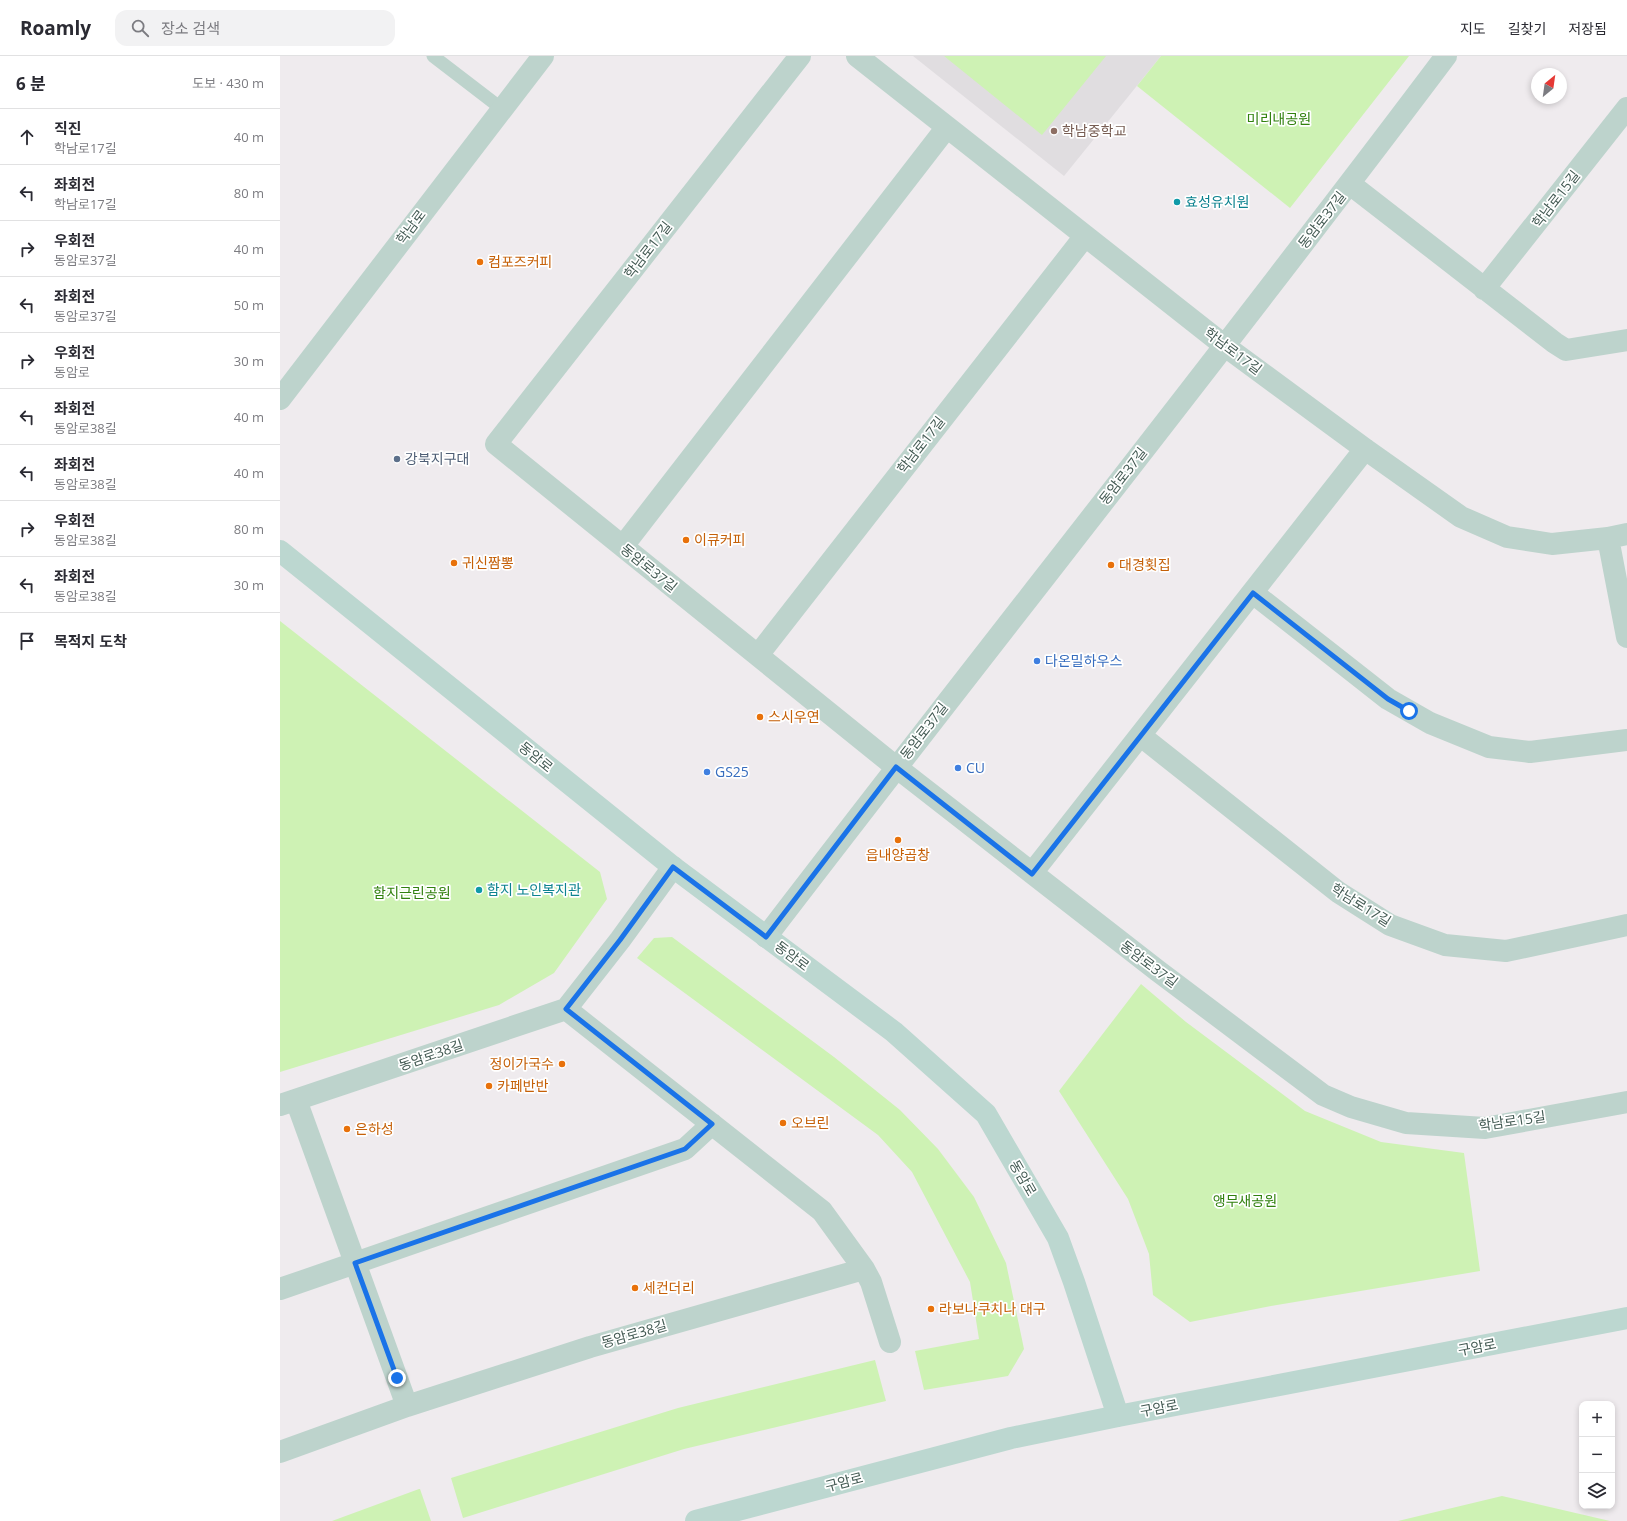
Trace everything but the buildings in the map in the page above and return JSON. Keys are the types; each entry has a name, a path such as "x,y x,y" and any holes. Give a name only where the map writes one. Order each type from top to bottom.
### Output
{"main road":[{"name":"동암로","path":"280,551 673,867 894,1032 986,1114 1058,1238 1118,1416"},
{"name":"구암로","path":"696,1521 1011,1438 1627,1318"}],"street":[{"name":"학남로","path":"280,399 543,56"},
{"name":"학남로17길","path":"496,444 800,56"},
{"name":"학남로17길","path":"857,56 1225,346 1365,449 1461,517 1507,537 1552,544 1617,536 1627,637"},
{"name":"동암로37길","path":"766,937 896,767 1225,346 1350,184 1446,56"},
{"name":"학남로15길","path":"1484,289 1627,108"},
{"path":"623,546 947,127"},
{"name":"동암로37길","path":"1350,184 1484,289 1566,350 1627,340"},
{"name":"학남로17길","path":"758,655 1085,236"},
{"name":"동암로37길","path":"496,444 896,767 1032,874 1323,1095 1351,1107"},
{"path":"1032,874 1365,449"},
{"path":"1253,593 1388,699 1430,724 1489,747 1530,752 1627,740"},
{"name":"학남로17길","path":"1141,736 1338,892 1390,925 1445,945 1506,951 1627,925"},
{"path":"673,867 620,940 566,1009 822,1211 864,1269 871,1282 890,1342"},
{"name":"동암로38길","path":"407,1406 355,1263 288,1103 566,1009"},
{"name":"학남로15길","path":"1351,1107 1406,1123 1485,1128 1627,1102"},
{"path":"280,1289 685,1149 712,1124"},
{"name":"동암로38길","path":"280,1452 407,1406 590,1346 864,1269"}],"lane":[{"path":"433,56 502,109"}],"shaded area":[{"name":"학남중학교","path":"913,56 1161,56 1064,176"}],"green space":[{"path":"944,56 1106,56 1042,135"},
{"name":"미리내공원","path":"1161,56 1409,56 1290,208 1137,86"},
{"name":"함지근린공원","path":"280,621 600,872 607,899 554,973 499,1005 280,1072"},
{"path":"672,937 834,1057 900,1110 938,1149 974,1197 1006,1263 1024,1349 1008,1376 924,1390 915,1351 979,1339 970,1282 912,1172 878,1135 637,958 654,938"},
{"name":"앵무새공원","path":"1141,984 1186,1022 1305,1111 1381,1142 1464,1153 1480,1271 1271,1306 1190,1322 1153,1295 1149,1254 1128,1199 1059,1091"},
{"path":"875,1360 886,1401 684,1449 463,1518 451,1478 678,1408"},
{"path":"419,1489 431,1521 332,1521"},
{"path":"1502,1496 1610,1521 1398,1521"}],"place":[{"name":"학남중학교","path":"1054,131"},
{"name":"효성유치원","path":"1177,202"},
{"name":"컴포즈커피","path":"480,262"},
{"name":"강북지구대","path":"397,459"},
{"name":"이큐커피","path":"686,540"},
{"name":"귀신짬뽕","path":"454,563"},
{"name":"대경횟집","path":"1111,565"},
{"name":"다온밀하우스","path":"1037,661"},
{"name":"스시우연","path":"760,717"},
{"name":"CU","path":"958,768"},
{"name":"GS25","path":"707,772"},
{"name":"읍내양곱창","path":"898,840"},
{"name":"함지 노인복지관","path":"479,890"},
{"name":"정이가국수","path":"562,1064"},
{"name":"카페반반","path":"489,1086"},
{"name":"오브린","path":"783,1123"},
{"name":"은하성","path":"347,1129"},
{"name":"세컨더리","path":"635,1288"},
{"name":"라보나쿠치나 대구","path":"931,1309"}],"route":[{"path":"397,1378 355,1263 685,1149 712,1124 566,1009 620,940 673,867 766,937 896,767 1032,874 1253,593 1388,699 1409,711"}]}
